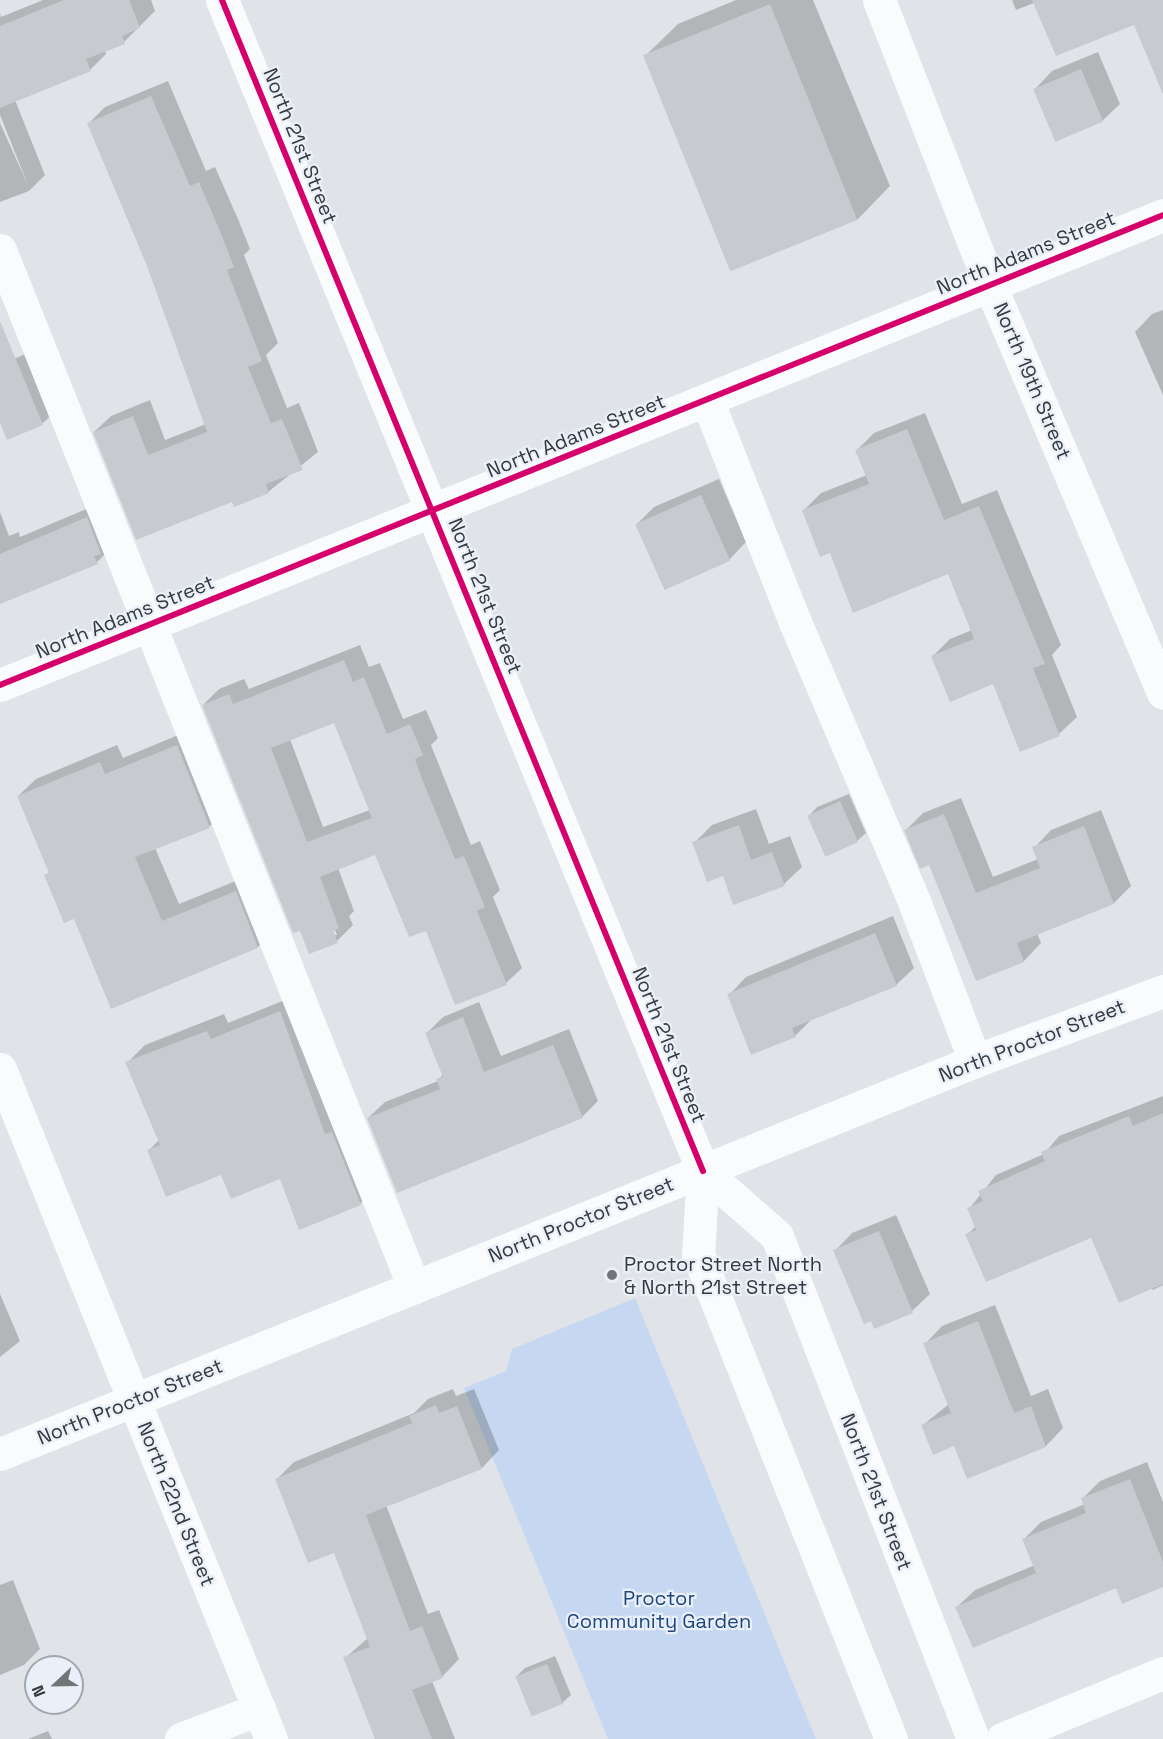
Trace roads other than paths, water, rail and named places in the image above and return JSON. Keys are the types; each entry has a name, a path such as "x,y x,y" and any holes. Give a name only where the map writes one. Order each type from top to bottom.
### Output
{"street":[{"name":"North 21st Street","path":"222,0 703,1171 698,1254 891,1739"},
{"name":"North 19th Street","path":"879,0 990,285 1163,693"},
{"name":"North Adams Street","path":"0,686 1163,215"},
{"path":"0,250 414,1287"},
{"path":"707,400 800,633 915,904 975,1061"},
{"name":"North Proctor Street","path":"0,1454 975,1061 1163,991"},
{"name":"North 22nd Street","path":"0,1069 271,1739"},
{"name":"North 21st Street","path":"703,1171 777,1236 973,1739"},
{"path":"1002,1739 1163,1673"},
{"path":"181,1739 259,1709"}],"place":[{"name":"Proctor Street North & North 21st Street","path":"612,1275"}],"park label":[{"name":"Proctor Community Garden","path":"659,1610"}]}
